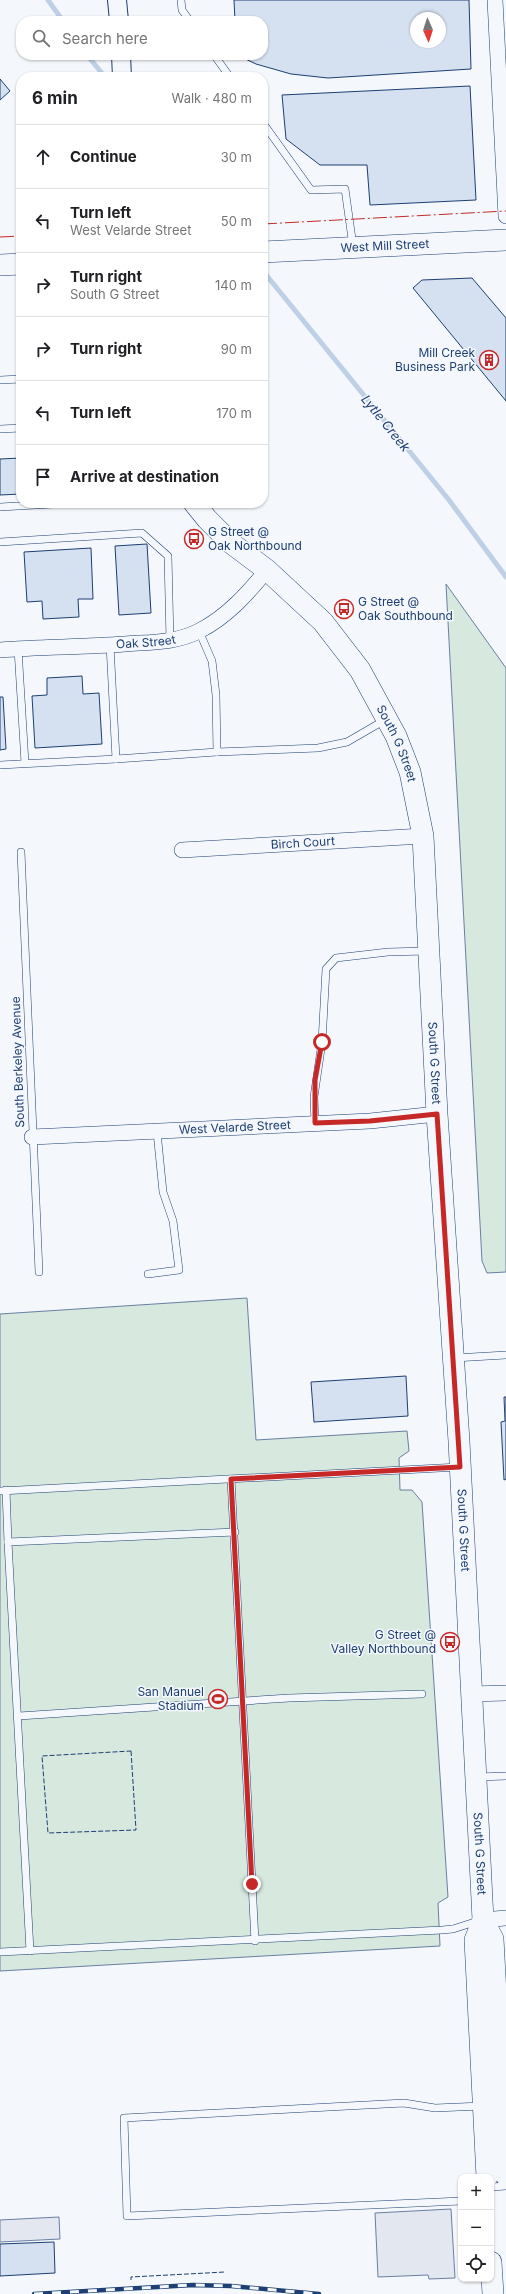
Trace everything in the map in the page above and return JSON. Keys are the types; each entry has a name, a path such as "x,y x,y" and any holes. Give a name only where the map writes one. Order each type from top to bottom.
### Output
{"main road":[{"name":"West Mill Street","path":"268,252 506,240"},
{"path":"0,265 16,264"},
{"name":"South G Street","path":"198,508 231,543 267,570 322,622 360,670 387,719 410,772 423,836 437,1114 454,1358 474,1777 483,1920 475,1940 493,2105 506,2176"},
{"name":"South G Street","path":"487,2174 493,2105"},
{"path":"492,2282 492,2294"}],"street":[{"path":"495,0 506,216"},
{"path":"121,60 122,72"},
{"name":"Oak Street","path":"0,650 170,641 199,631 218,619 244,598 267,570"},
{"name":"Birch Court","path":"182,850 423,836"},
{"name":"West Velarde Street","path":"32,1136 157,1132 370,1121 437,1114"},
{"path":"471,1694 506,1693"},
{"path":"483,1920 506,1918"}],"lane":[{"path":"181,0 182,10 186,16"},
{"path":"218,60 226,72"},
{"path":"268,130 312,190 345,189 353,247"},
{"path":"0,380 16,379"},
{"path":"0,429 16,428"},
{"path":"0,507 16,506"},
{"path":"0,542 142,533 168,556 170,641"},
{"path":"199,631 212,661 216,695 217,752"},
{"path":"110,645 116,759"},
{"path":"18,649 25,764"},
{"path":"0,765 217,752 318,748 347,742 387,719"},
{"name":"South Berkeley Avenue","path":"21,852 39,1272"},
{"path":"315,1123 314,1091 322,1042 326,970 336,958 388,952 429,951"},
{"path":"148,1274 180,1270 173,1221 163,1192 157,1132"},
{"path":"454,1358 506,1355"},
{"path":"30,1951 8,1542 3,1491 460,1467"},
{"path":"231,1479 235,1532 242,1701 255,1941"},
{"path":"8,1542 235,1532"},
{"path":"18,1716 242,1701 422,1694"},
{"path":"474,1777 506,1776"},
{"path":"0,1952 255,1941 453,1929 483,1920"},
{"path":"458,2201 127,2216 124,2118 404,2103 435,2108 493,2105"},
{"path":"494,2187 506,2186"}],"shaded area":[{"path":"446,584 506,668 506,1272 487,1273 482,1261"},
{"name":"San Manuel Stadium","path":"247,1298 256,1440 407,1431 409,1451 399,1458 400,1490 412,1490 422,1502 448,1897 438,1903 440,1946 0,1971 0,1314"},
{"path":"451,2209 455,2278 429,2279 428,2275 378,2277 375,2213"},
{"path":"59,2217 60,2239 0,2242 0,2220"}],"building":[{"path":"234,0 469,0 471,69 328,78 291,74 256,64 248,60 268,60 268,16 235,16"},
{"path":"0,79 10,91 0,100"},
{"path":"470,86 476,200 370,205 367,165 320,165 286,139 282,95"},
{"name":"Mill Creek Business Park","path":"472,278 506,318 506,401 413,288 422,280"},
{"path":"16,458 16,494 0,495 0,459"},
{"path":"147,544 151,613 119,615 115,546"},
{"path":"91,548 93,599 78,599 79,617 43,619 42,601 27,602 24,552"},
{"path":"82,676 83,694 99,693 102,744 35,748 32,696 47,695 47,678"},
{"path":"0,697 3,697 6,749 0,750"},
{"path":"406,1376 408,1416 314,1422 311,1382"},
{"path":"504,1397 506,1397 506,1479 504,1480 501,1422 505,1421"},
{"path":"54,2242 55,2273 0,2276 0,2244"}],"waterway":[{"name":"Lytle Creek","path":"48,0 59,16"},
{"name":"Lytle Creek","path":"91,60 101,72"},
{"name":"Lytle Creek","path":"268,277 449,500 506,577"}],"railway":[{"path":"34,2294 193,2285 231,2286 319,2294"}],"fence":[{"path":"131,1751 136,1830 48,1833 42,1756 131,1751"},
{"path":"131,2280 131,2277 225,2272"}],"power":[{"path":"268,224 506,211"},
{"path":"0,237 16,236"}],"place":[{"name":"Mill Creek Business Park","path":"489,360"},
{"name":"G Street @ Oak Northbound","path":"194,539"},
{"name":"G Street @ Oak Southbound","path":"344,609"},
{"name":"G Street @ Valley Northbound","path":"450,1642"},
{"name":"San Manuel Stadium","path":"218,1699"}],"route":[{"path":"252,1884 244,1756 235,1532 231,1479 460,1467 437,1114 370,1121 315,1123 315,1080 322,1042"}]}
